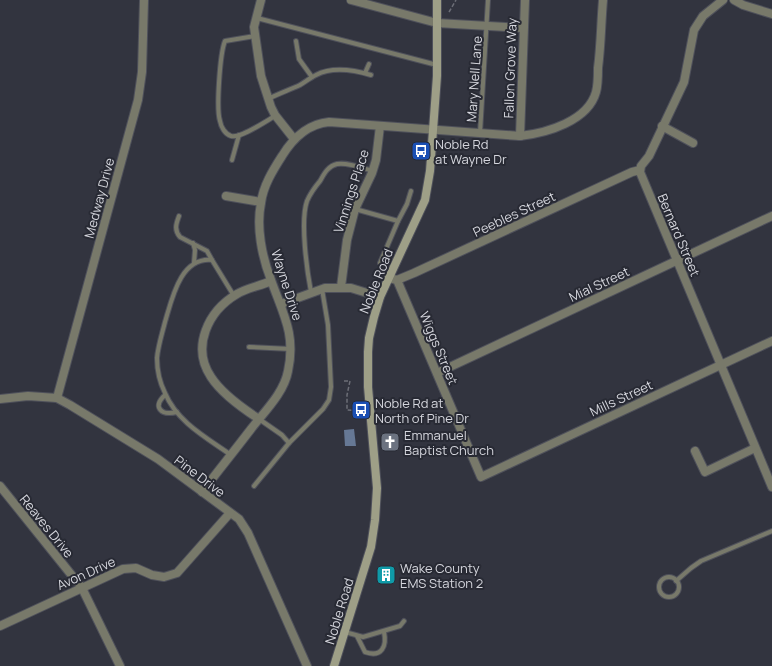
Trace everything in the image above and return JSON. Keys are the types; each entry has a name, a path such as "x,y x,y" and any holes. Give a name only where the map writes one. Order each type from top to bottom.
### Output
{"street":[{"name":"Medway Drive","path":"57,398 138,100 142,72 144,0"},
{"path":"261,0 254,28 262,76 268,99 275,116 294,139"},
{"name":"Noble Road","path":"334,666 371,547 375,520 377,488 368,387 370,333 380,297 393,279 425,200 430,171 437,65 437,0"},
{"name":"Fallon Grove Way","path":"520,136 525,0"},
{"name":"Fallon Grove Way","path":"433,130 520,136 544,131 571,121 581,115 589,106 596,92 603,0"},
{"path":"640,170 684,82 694,30 703,16 723,0"},
{"path":"734,0 742,5 772,14"},
{"path":"355,1 437,23 523,28"},
{"name":"Wayne Drive","path":"202,492 259,419 285,382 288,372 291,349 288,327 263,254 260,225 261,202 274,168 294,139 318,123 329,122 433,130"},
{"name":"Vinnings Place","path":"341,287 347,240 355,209 373,171 376,160 380,126"},
{"path":"662,126 693,143"},
{"name":"Bernard Street","path":"640,170 644,183 756,448 769,471 772,487"},
{"name":"Peebles Street","path":"393,279 414,274 632,172 640,170"},
{"path":"226,196 261,202"},
{"name":"Mial Street","path":"437,373 772,216"},
{"name":"Wiggs Street","path":"393,279 437,373 480,477"},
{"path":"259,419 230,397 215,383 205,366 203,357 203,336 210,320 220,308 234,296 271,281"},
{"path":"281,304 321,289 341,287 351,288 380,297"},
{"name":"Mills Street","path":"480,477 772,341"},
{"name":"Pine Drive","path":"0,399 28,396 57,398 158,459 239,519 246,529 304,664"},
{"path":"695,451 705,472 756,448"},
{"name":"Reaves Drive","path":"0,486 82,588 120,666"},
{"name":"Avon Drive","path":"0,626 124,569 136,568 152,576 164,577 177,573 230,512"}],"lane":[{"name":"Mary Nell Lane","path":"480,134 488,0"},
{"path":"257,18 437,65"},
{"path":"255,36 225,42 222,49 220,122 226,133 231,136 239,135 275,116"},
{"path":"296,41 299,60 312,77"},
{"path":"366,73 369,64"},
{"path":"268,99 326,71 339,69 371,75"},
{"path":"232,160 239,135"},
{"path":"311,292 308,277 304,219 305,208 310,195 326,172 333,165 345,164 373,171"},
{"path":"380,263 407,204 411,191"},
{"path":"355,209 398,221"},
{"path":"178,216 175,229 177,234 207,251 234,296"},
{"path":"193,243 194,263"},
{"path":"212,260 200,260 194,263 180,280 174,294 160,344 157,359 158,370 165,395 177,412 191,427 231,455"},
{"path":"254,486 289,443 323,409 329,400 331,387 328,325 321,289"},
{"path":"248,347 291,349"},
{"path":"165,395 158,404 159,409 167,414 177,412"},
{"path":"259,419 282,435 289,443"},
{"path":"676,582 701,561 772,531"},
{"path":"671,578 676,582 678,588 674,596 665,596 660,592 659,586 664,579 671,578"},
{"path":"345,632 363,637 400,626 404,621"},
{"path":"357,636 365,652 371,654 382,650 385,644 384,632"}],"path":[{"path":"449,12 456,0"},
{"path":"344,381 350,381 347,395 347,410 364,411"}],"water":[{"path":"354,429 356,446 345,446 344,430"}],"place":[{"name":"Noble Rd at Wayne Dr","path":"421,151"},
{"name":"Noble Rd at North of Pine Dr","path":"361,410"},
{"name":"Emmanuel Baptist Church","path":"390,442"},
{"name":"Wake County EMS Station 2","path":"386,575"}]}
